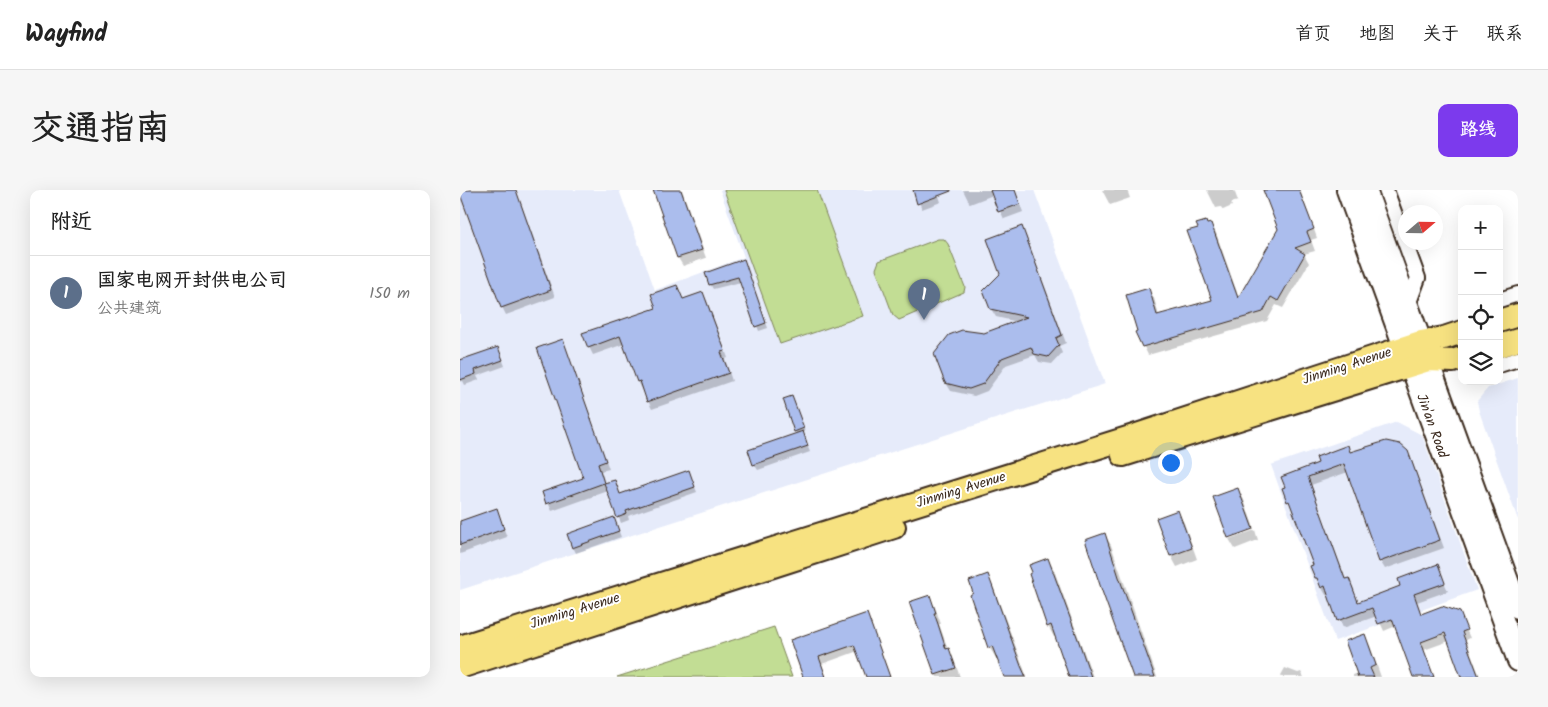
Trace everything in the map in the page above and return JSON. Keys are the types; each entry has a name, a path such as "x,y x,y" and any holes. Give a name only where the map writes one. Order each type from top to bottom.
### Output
{"main road":[{"name":"Jin'an Road","path":"1347,190 1416,354 1518,608"},
{"name":"Jin'an Road","path":"1366,190 1408,305 1416,354 1518,661"},
{"path":"1503,319 1518,315"},
{"name":"Jinming Avenue","path":"460,667 977,500 1416,354 1453,335"},
{"path":"1503,345 1518,340"},
{"name":"Jinming Avenue","path":"460,647 1134,436 1416,354 1458,361"}],"street":[{"path":"1386,190 1418,278 1408,305"},
{"path":"1503,299 1518,294"},
{"path":"1503,364 1518,360"}],"shaded area":[{"path":"460,190 619,190 655,290 744,257 720,190 1034,190 1105,384 460,590"},
{"path":"1518,378 1518,520 1477,401 1488,388 1503,385 1503,383"},
{"path":"1397,422 1422,435 1477,590 1335,641 1271,465"}],"green space":[{"path":"724,190 817,190 863,316 780,344"},
{"path":"938,239 944,239 948,244 965,287 964,292 899,320 893,315 876,269 879,261"},
{"path":"774,627 792,677 617,677"}],"building":[{"path":"460,190 516,190 551,290 501,308"},
{"path":"653,190 681,190 702,250 677,258"},
{"path":"913,190 951,190 951,191 917,204"},
{"path":"990,190 1015,190 1020,204 998,212"},
{"path":"1263,190 1299,190 1314,229 1307,232 1311,242 1295,248 1305,254 1278,301 1271,297 1263,312 1142,347 1135,332 1137,331 1126,295 1149,288 1157,315 1212,300 1187,231 1198,228 1196,224 1206,221 1207,224 1211,223 1238,298 1278,229"},
{"path":"1022,226 1062,335 1056,338 1059,345 1048,357 1034,354 1031,347 1002,358 983,384 969,389 945,383 934,354 949,335 962,330 984,333 1027,317 990,309 983,291 1000,274 987,239"},
{"path":"744,259 766,323 755,327 738,277 709,285 705,273"},
{"path":"677,285 683,299 703,292 725,351 721,352 729,373 647,402 640,381 637,382 620,336 588,348 582,333 656,308 651,294"},
{"path":"563,339 606,461 598,464 604,483 546,504 542,492 583,478 537,348"},
{"path":"498,347 503,360 475,370 476,374 460,380 460,360"},
{"path":"792,396 804,428 794,432 783,399"},
{"path":"803,431 808,446 753,465 748,450"},
{"path":"1386,441 1400,444 1408,451 1440,540 1379,562 1344,464 1308,477 1345,579 1349,578 1358,602 1400,586 1398,579 1438,564 1445,583 1414,594 1421,614 1442,606 1460,612 1467,630 1462,632 1479,677 1461,677 1445,633 1421,642 1434,677 1413,677 1392,619 1378,624 1372,608 1337,621 1325,586 1321,588 1310,566 1313,565 1289,501 1287,502 1282,488 1285,487 1281,477 1318,463 1316,457 1348,445 1350,452"},
{"path":"689,470 695,487 626,511 627,514 617,518 604,483 615,480 620,494"},
{"path":"1238,488 1253,529 1228,538 1213,497"},
{"path":"497,508 504,529 460,545 460,521"},
{"path":"1178,510 1192,548 1170,556 1156,518"},
{"path":"614,517 619,531 572,548 567,534"},
{"path":"1105,533 1155,677 1133,677 1102,591 1085,540"},
{"path":"1048,558 1091,677 1069,677 1051,625 1047,627 1029,574 1032,572 1029,565"},
{"path":"988,574 1026,677 1004,677 992,646 988,648 970,595 973,593 969,581"},
{"path":"930,595 946,649 949,648 956,668 935,675 909,602"},
{"path":"867,613 890,677 866,677 854,645 819,657 826,677 803,677 790,640"},
{"path":"1365,634 1376,665 1370,668 1374,677 1358,677 1345,641"}],"place":[{"name":"国家电网开封供电公司","path":"924,320"}]}
